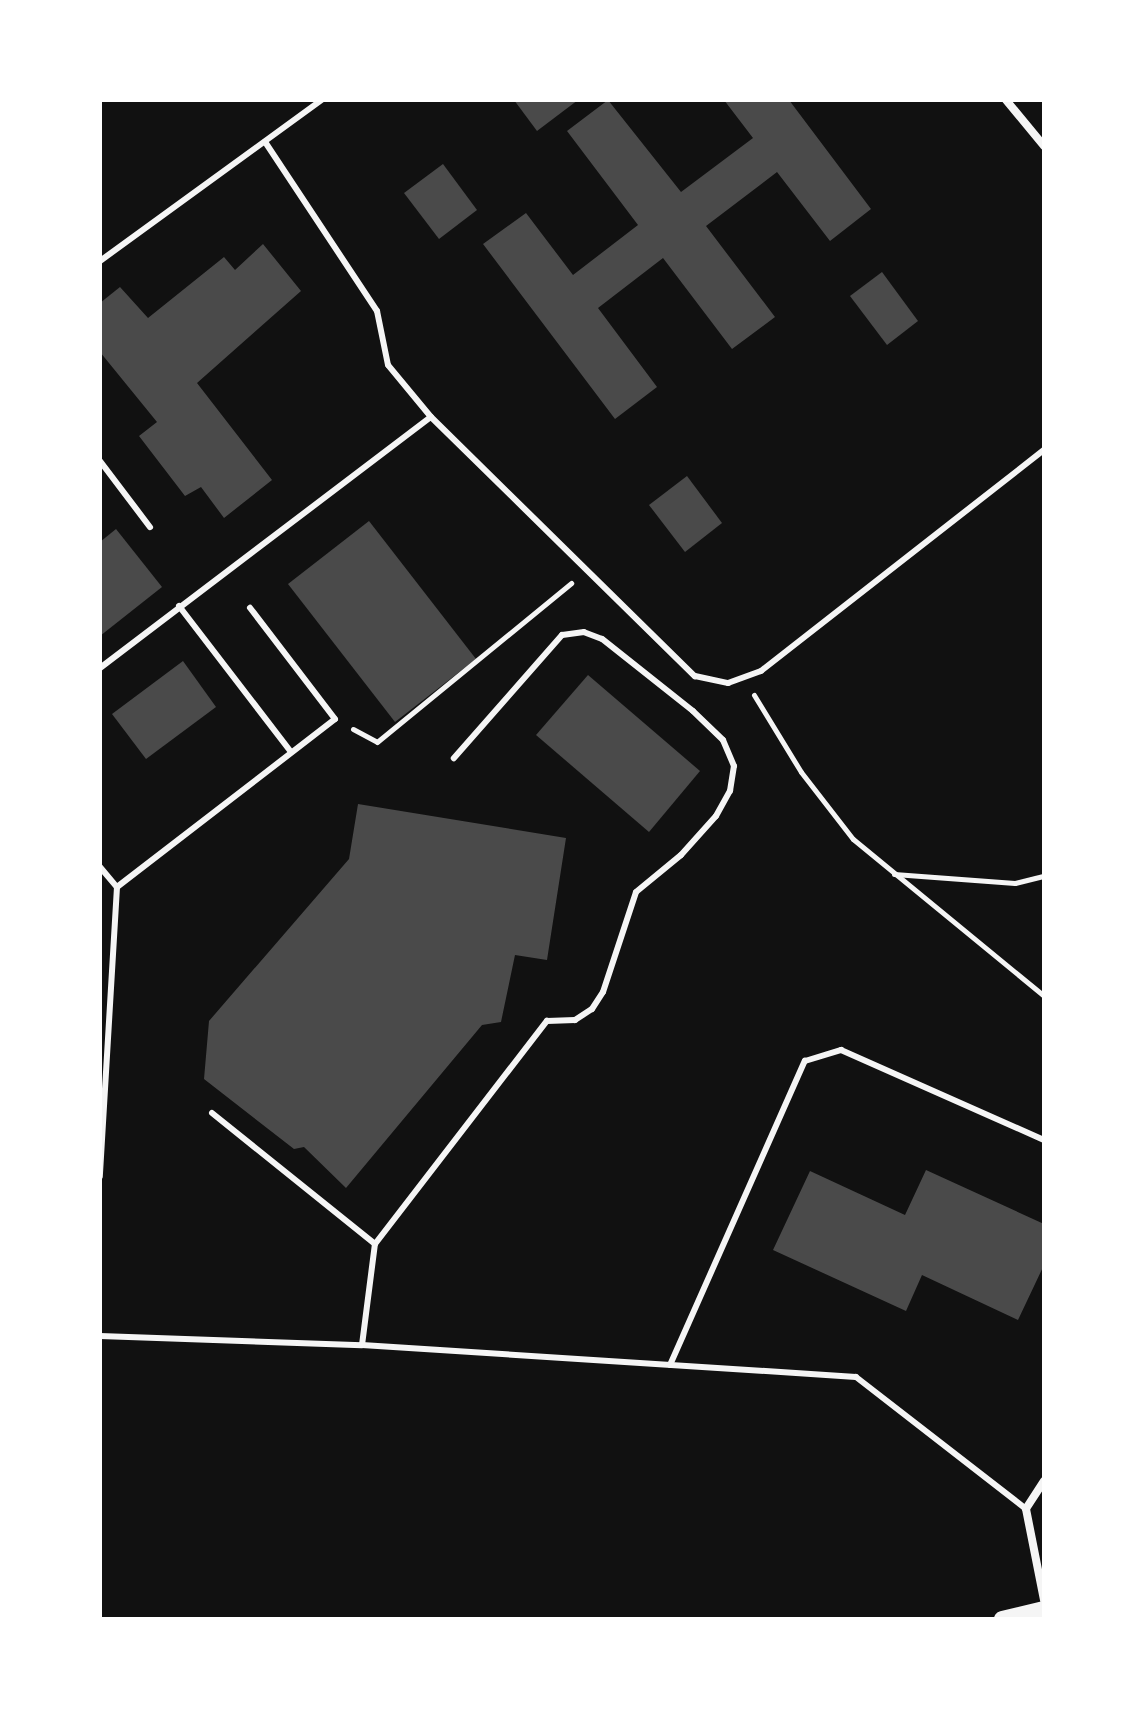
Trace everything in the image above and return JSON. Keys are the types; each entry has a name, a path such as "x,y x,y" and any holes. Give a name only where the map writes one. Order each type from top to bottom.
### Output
{"main road":[{"path":"1002,1619 1044,1609"}],"street":[{"path":"1006,100 1044,146"},
{"path":"1044,1481 1026,1509 1044,1600"}],"lane":[{"path":"100,261 322,100"},
{"path":"265,142 377,311 388,365 431,417 695,676 728,683 761,671 1044,450"},
{"path":"100,668 431,417"},
{"path":"100,461 150,527"},
{"path":"179,606 291,752"},
{"path":"117,887 335,719 250,608"},
{"path":"362,1345 375,1244 547,1021 575,1020 592,1009 603,992 607,967 636,892 681,855 716,816 730,791 734,766 723,740 693,711 602,639 584,632 562,635 454,758"},
{"path":"100,867 117,887 100,1177"},
{"path":"670,1365 805,1061 841,1050 1044,1140"},
{"path":"212,1113 375,1244"},
{"path":"100,1336 362,1345 856,1377 1026,1509"}],"path":[{"path":"335,719 377,742 587,570"},
{"path":"743,677 801,772 853,839 1044,996"},
{"path":"894,874 1015,883 1044,876"}],"building":[{"path":"514,100 578,100 537,131"},
{"path":"608,100 681,192 753,138 724,100 789,100 871,209 830,241 777,172 706,226 775,317 732,349 663,258 598,308 657,387 615,419 483,244 526,213 573,275 638,225 567,131"},
{"path":"443,164 477,210 439,239 404,193"},
{"path":"263,244 301,291 197,383 272,480 224,518 201,487 185,496 139,436 157,422 100,352 100,303 120,287 148,318 224,257 235,270"},
{"path":"882,272 918,321 887,345 850,296"},
{"path":"687,476 722,523 685,552 649,505"},
{"path":"369,521 476,659 395,722 288,584"},
{"path":"116,529 162,587 100,636 100,542"},
{"path":"183,661 216,707 146,759 112,714"},
{"path":"588,675 700,771 649,832 536,735"},
{"path":"358,804 566,838 547,960 515,955 501,1022 482,1025 346,1188 304,1147 294,1149 204,1079 209,1021 349,859"},
{"path":"926,1170 1044,1224 1044,1265 1018,1320 922,1275 906,1311 773,1250 810,1171 905,1215"}]}
